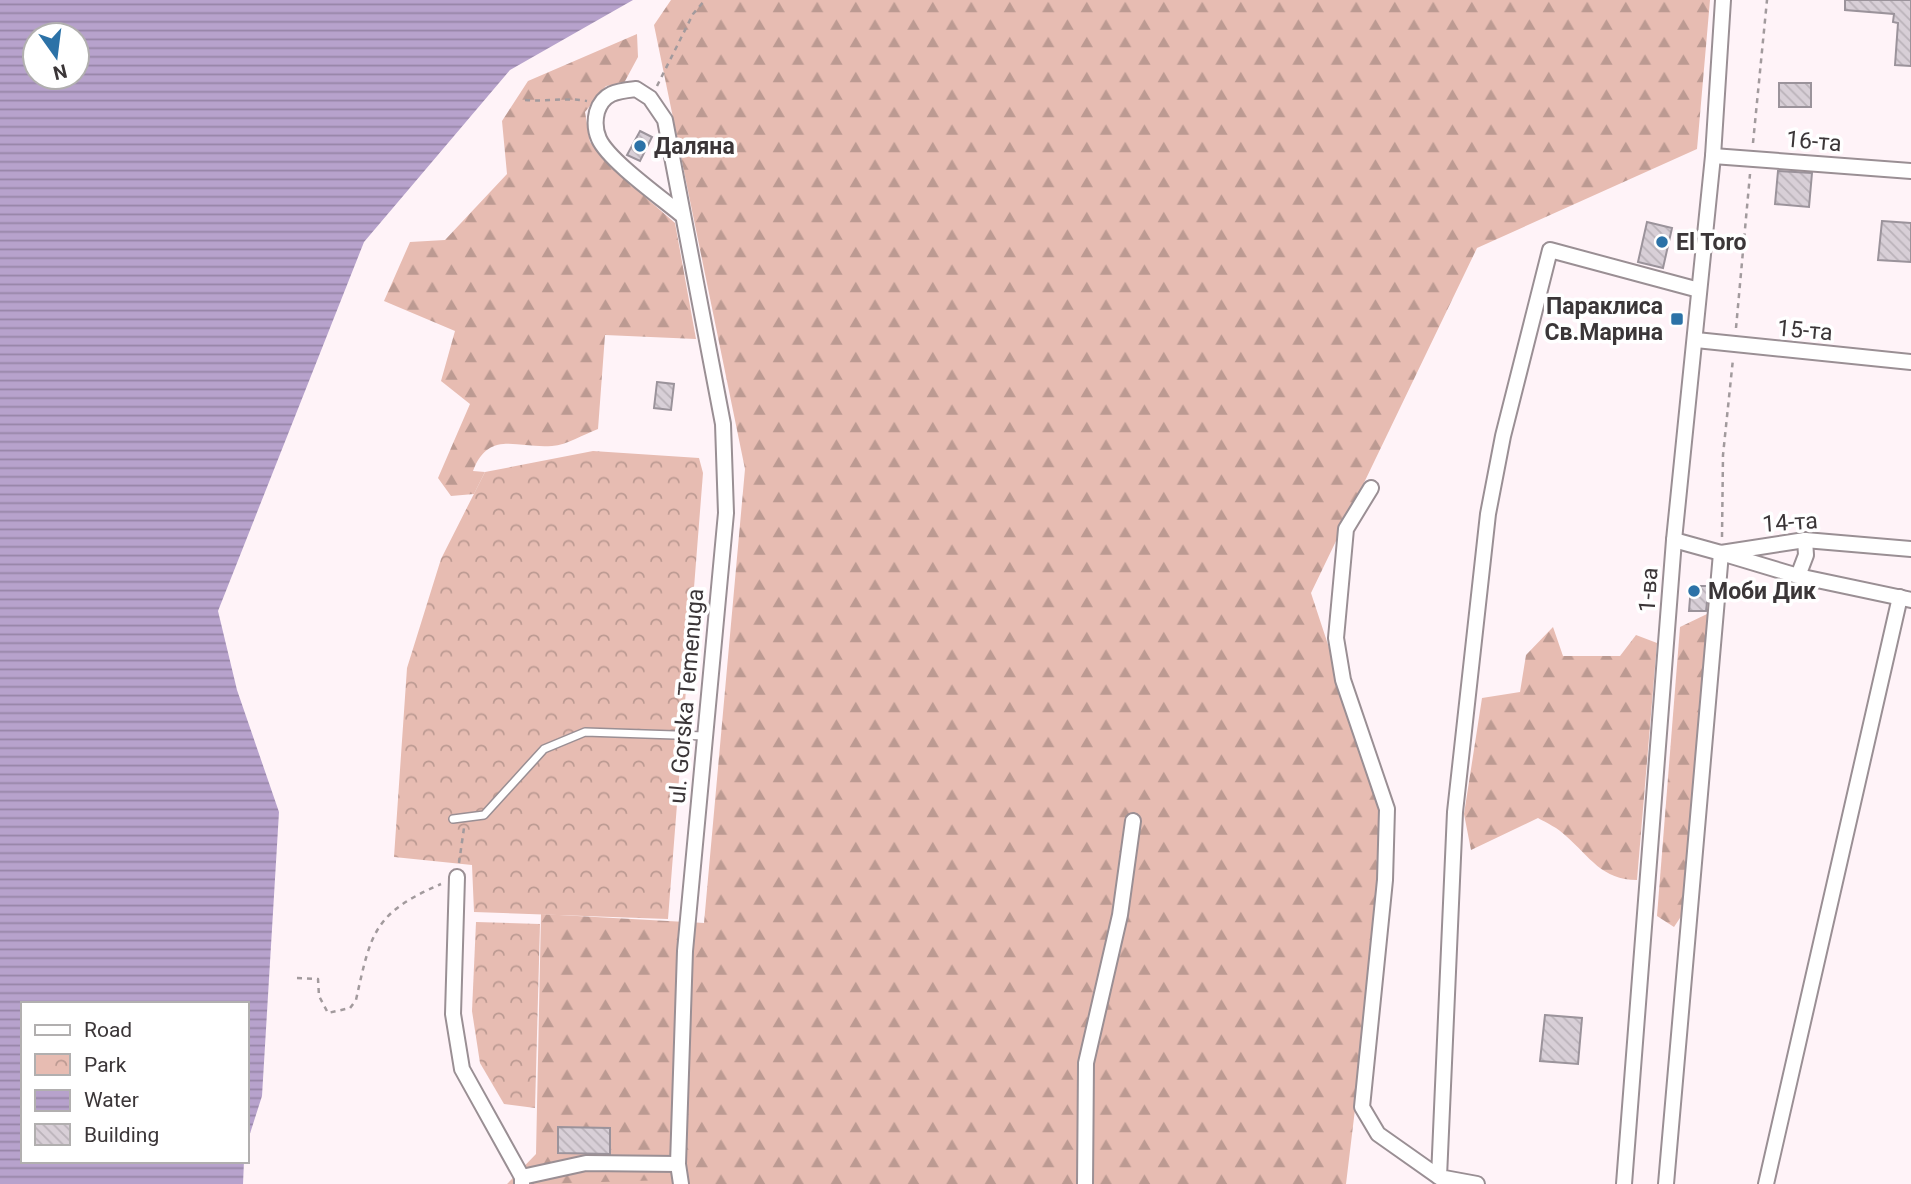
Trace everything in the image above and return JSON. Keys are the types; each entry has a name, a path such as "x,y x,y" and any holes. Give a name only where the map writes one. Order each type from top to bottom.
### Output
{"street":[{"name":"1-ва","path":"1624,1184 1674,540 1713,156 1723,0"},
{"path":"650,98 636,89 608,94 600,103 596,127 599,140 624,167 683,216"},
{"name":"ul. Gorska Temenuga","path":"650,98 665,120 723,424 726,513 685,951 678,1164 681,1184"},
{"name":"16-та","path":"1713,156 1911,171"},
{"path":"1439,1177 1455,812 1488,514 1503,436 1550,250 1699,290"},
{"name":"15-та","path":"1696,340 1734,346 1911,362"},
{"path":"1371,488 1346,529 1336,638 1343,680 1387,809 1385,880 1362,1107 1378,1134 1439,1177 1477,1184"},
{"name":"14-та","path":"1674,540 1721,553 1805,540 1911,549"},
{"path":"1798,576 1806,555 1805,540"},
{"path":"1666,1184 1721,553 1798,576 1905,598 1766,1184"},
{"path":"1085,1184 1086,1063 1120,915 1133,821"},
{"path":"457,877 453,1014 462,1069 522,1181 586,1163 678,1164"}],"lane":[{"path":"453,819 484,815 544,749 584,732 705,736"}],"path":[{"path":"650,98 693,15 705,0"},
{"path":"1721,553 1723,455 1767,0"},
{"path":"526,100 543,101 567,97 600,103"},
{"path":"457,877 466,817"},
{"path":"297,978 318,979 319,996 328,1013 350,1009 356,1000 374,932 384,918 423,892"}],"green space":[{"path":"671,0 1710,0 1697,149 1477,248 1311,593 1383,812 1374,952 1346,1184 507,1184 536,1154 541,914 704,923 745,469 654,25"},
{"path":"637,34 638,57 624,83 606,86 585,112 590,142 629,183 675,223 696,339 605,335 598,429 558,445 496,445 487,450 473,471 485,472 474,494 451,496 438,478 470,404 441,381 455,331 384,301 410,242 445,240 507,174 502,121 528,81"},
{"path":"593,451 699,458 703,473 668,919 474,912 472,865 394,857 407,668 441,559 485,472"},
{"path":"1707,614 1716,623 1682,915 1674,927 1657,916 1680,627"},
{"path":"1553,627 1563,656 1620,656 1636,635 1657,643 1637,880 1605,872 1563,833 1538,818 1471,850 1464,814 1482,698 1520,692 1526,655"},
{"path":"476,922 540,924 535,1108 504,1104 480,1063 472,1011"},
{"path":"668,1180 669,1184 535,1184"}],"water":[{"path":"0,0 633,0 510,70 364,242 218,611 237,690 279,812 262,1096 248,1140 248,1002 21,1002 21,1163 244,1163 243,1184 0,1184"}],"building":[{"path":"1845,0 1911,0 1911,66 1895,65 1898,23 1893,22 1894,14 1845,10"},
{"path":"1779,83 1811,83 1811,107 1779,107"},
{"name":"Даляна","path":"640,131 652,137 640,161 627,155"},
{"path":"1778,171 1812,173 1809,207 1775,204"},
{"path":"1882,221 1911,223 1911,262 1878,260"},
{"path":"1647,222 1672,228 1663,268 1638,262"},
{"path":"657,382 674,384 671,410 654,408"},
{"path":"1691,586 1709,586 1706,611 1689,611"},
{"path":"1545,1015 1582,1018 1578,1064 1540,1061"},
{"path":"558,1127 610,1128 610,1154 558,1153"}],"place":[{"name":"Даляна","path":"640,146"},
{"name":"El Toro","path":"1662,242"},
{"name":"Параклиса Св.Марина","path":"1677,319"},
{"name":"Моби Дик","path":"1694,591"}]}
